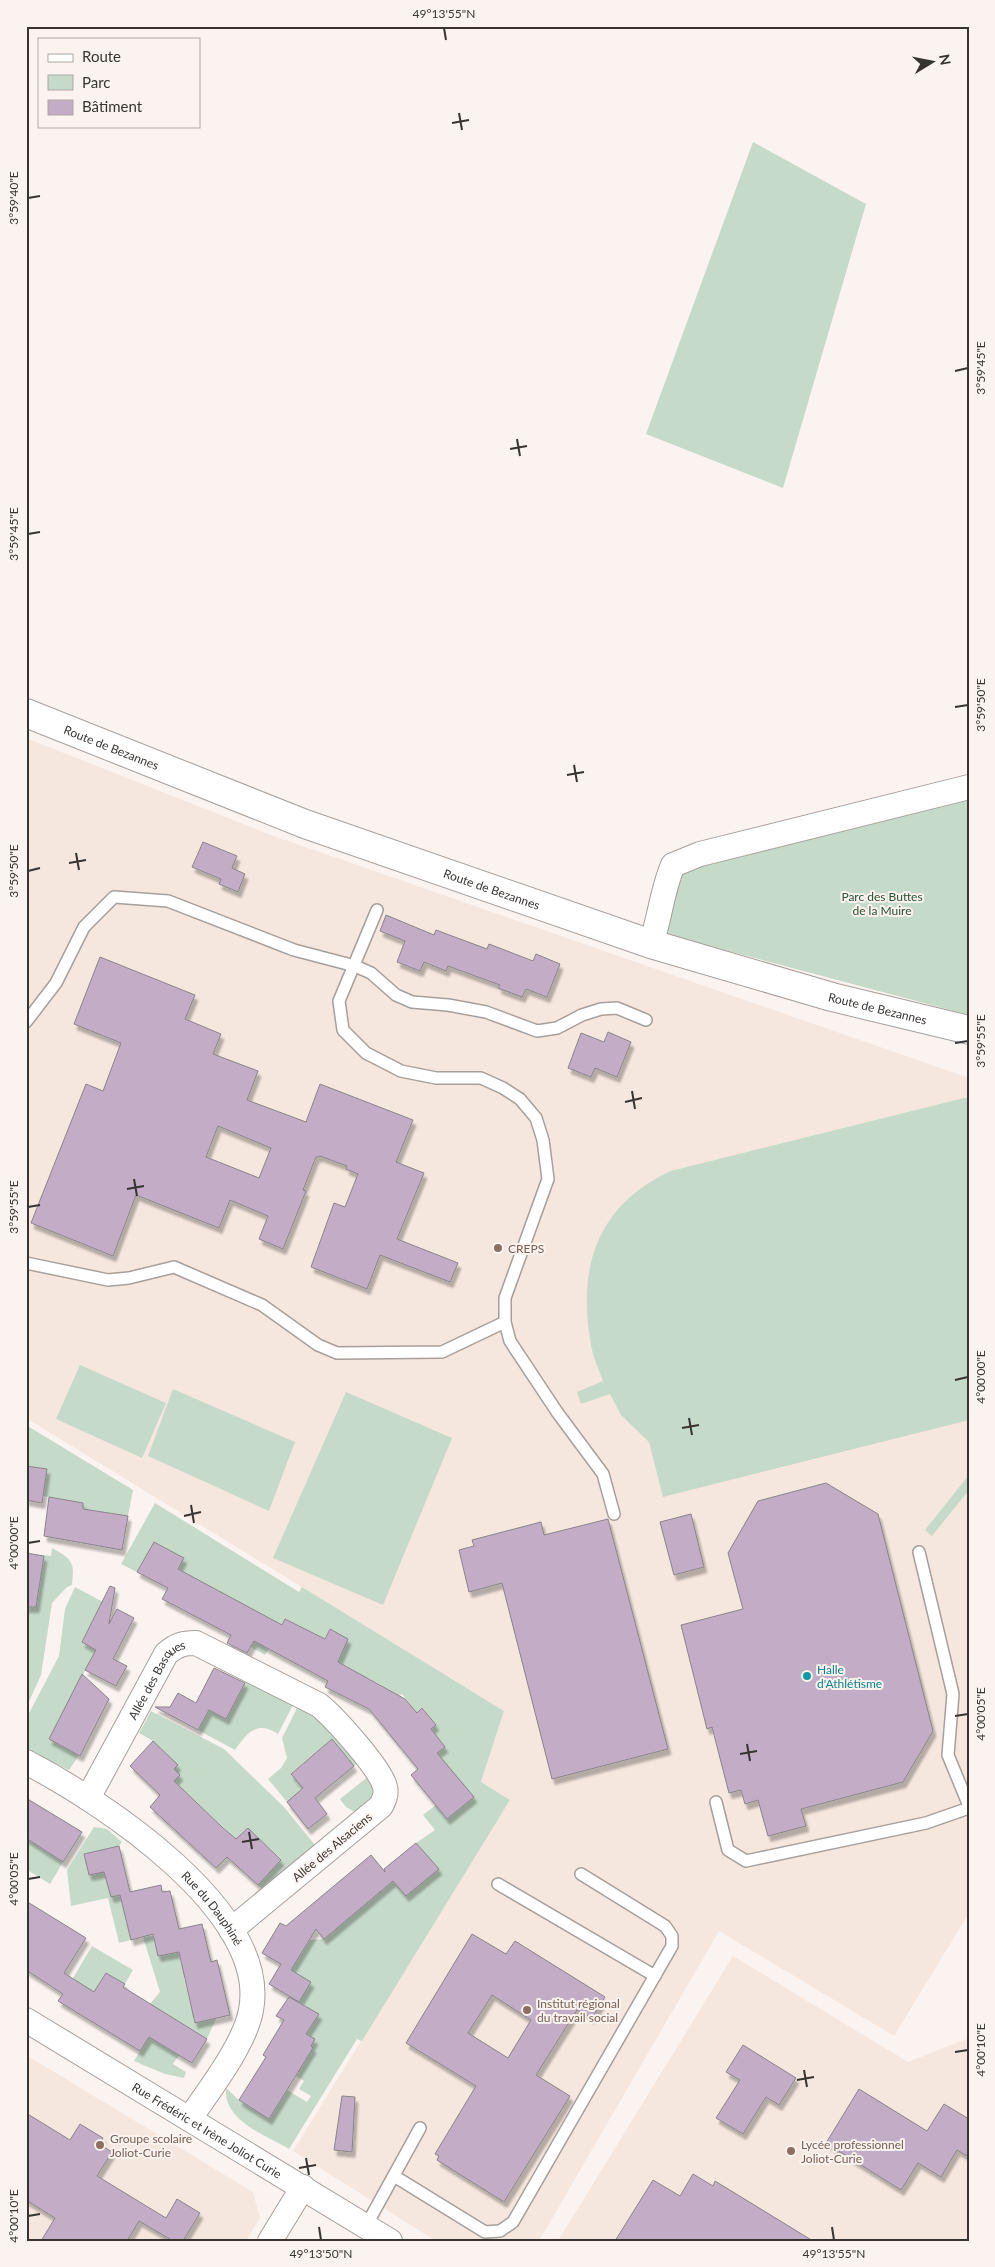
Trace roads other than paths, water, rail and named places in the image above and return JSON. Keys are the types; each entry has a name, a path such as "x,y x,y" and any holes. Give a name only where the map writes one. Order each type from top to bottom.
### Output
{"street":[{"name":"Route de Bezannes","path":"26,713 305,824 651,944 832,997 969,1030"},
{"path":"651,944 658,921 665,883 673,865 700,854 969,787"},
{"name":"Allée des Basques","path":"88,1798 166,1654 175,1646 186,1643 196,1644 319,1705 340,1725"},
{"name":"Allée des Alsaciens","path":"231,1930 381,1806 385,1797 383,1780 340,1725"},
{"name":"Rue du Dauphiné","path":"26,1762 88,1798 131,1827 164,1855 204,1895 241,1945 250,1971 251,2010 243,2035 190,2118"},
{"name":"Rue Frédéric et Irène Joliot Curie","path":"26,2020 390,2241"},
{"path":"270,2241 303,2187"}],"lane":[{"path":"26,1022 56,983 84,927 114,897 168,901 294,950 355,966 371,973 396,995 412,1002 448,1005 486,1012 537,1031 557,1028 601,1009 617,1008 646,1020"},
{"path":"377,910 339,1001 343,1030 366,1053 401,1071 436,1078 481,1078 504,1088 520,1099 536,1118 543,1140 548,1179 505,1298 505,1322 510,1341 515,1349 557,1412 603,1474 614,1514"},
{"path":"26,1264 108,1280 129,1278 174,1267 262,1305 318,1345 337,1353 442,1352 505,1322"},
{"path":"716,1802 728,1850 746,1861 926,1823 969,1807 948,1755 953,1694 919,1552"},
{"path":"394,2176 485,2232 500,2231 513,2222 672,1946 672,1936 665,1926 581,1874"},
{"path":"498,1884 655,1976"},
{"path":"366,2226 420,2128"}],"place":[{"name":"CREPS","path":"498,1248"},
{"name":"Halle d'Athlétisme","path":"807,1676"},
{"name":"Institut régional du travail social","path":"527,2010"},
{"name":"Groupe scolaire Joliot-Curie","path":"100,2145"},
{"name":"Lycée professionnel Joliot-Curie","path":"791,2151"}],"park label":[{"name":"Parc des Buttes de la Muire","path":"882,903"}]}
